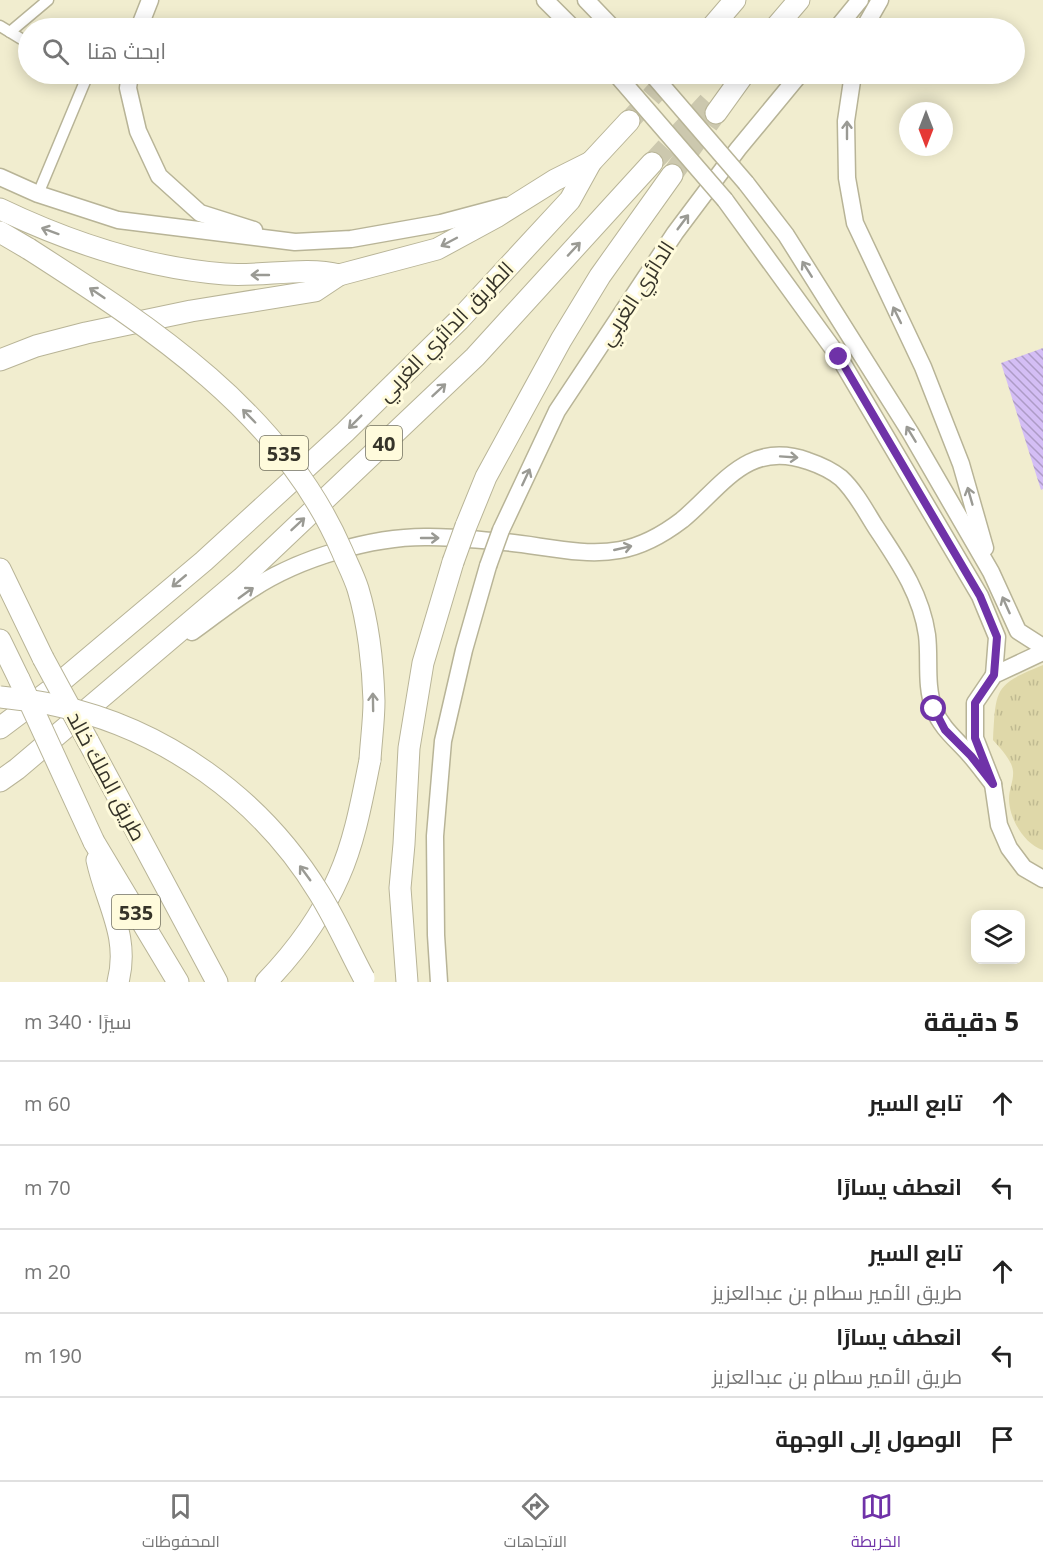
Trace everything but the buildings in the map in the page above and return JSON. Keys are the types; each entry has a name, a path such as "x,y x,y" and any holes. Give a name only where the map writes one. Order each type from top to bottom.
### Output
{"highway":[{"path":"720,18 735,0"},
{"path":"784,18 799,0"},
{"path":"727,84 713,106 734,84"},
{"name":"الطريق الدائري الغربي","path":"0,728 52,689 204,561 345,432 459,320 562,209 570,200 591,162 629,121"},
{"path":"0,360 36,346 86,333 190,311 315,291 339,275 437,249 496,217 555,180 591,162"},
{"name":"الطريق الدائري الغربي","path":"96,702 242,578 475,357 652,163"},
{"path":"407,982 400,888 409,748 423,663 453,562 486,477 561,340 600,276 672,175"},
{"path":"0,209 31,224 88,245 194,271 266,275 323,271 339,275"},
{"name":"535","path":"0,232 152,330 194,364 244,410 279,447 309,488 333,530 357,588 369,644 374,702 370,760 356,826 339,876 311,927 266,982"},
{"name":"طريق الملك خالد","path":"0,569 43,658 217,982"},
{"name":"طريق الملك خالد","path":"0,640 93,842 178,982"},
{"path":"0,697 55,705 130,729 177,751 218,780 252,808 290,852 319,893 365,980"},
{"name":"40","path":"0,792 9,775 96,702"},
{"path":"93,842 102,882 119,929 118,982"}],"street":[{"path":"27,18 48,0"},
{"path":"143,18 150,0"},
{"path":"544,0 563,18"},
{"path":"586,0 603,18"},
{"path":"845,18 860,0"},
{"path":"870,18 880,0"},
{"path":"10,32 18,25"},
{"path":"0,26 18,37"},
{"path":"38,194 84,84"},
{"path":"129,84 138,130 159,176 200,213 295,242"},
{"path":"625,84 725,200 839,357 974,586 997,637 994,675 975,703 975,738 993,784 999,825 1009,848 1024,868 1043,879"},
{"path":"661,84 746,183 786,235 910,432 991,572 1018,631 1043,647"},
{"name":"الدائري الغربي","path":"439,982 435,836 443,741 464,650 488,566 501,530 564,402 675,233 738,149 792,84"},
{"path":"852,84 846,121 847,178 855,223 923,367 953,443 991,572"},
{"path":"0,177 38,194 118,220 295,242 351,239 441,223 520,202"},
{"path":"96,702 254,587 327,554 380,542 427,537 512,543 590,552 621,550 652,539 682,519 732,472 758,459 778,456 799,457 823,466 842,478 861,503 911,582 922,609 927,637 928,682 934,709 945,730 971,756 993,784"},
{"path":"994,675 1043,652"}],"green space":[{"path":"1043,665 1043,850 1024,836 1015,822 1009,799 1013,778 1012,767 993,740 995,709 1001,690 1015,678"}],"tunnel":[{"path":"630,120 663,84"},
{"path":"652,163 710,100"},
{"path":"672,175 716,113"}],"route":[{"path":"839,357 980,596 997,637 994,675 975,703 975,738 993,784 971,756 945,730 934,709"}]}
